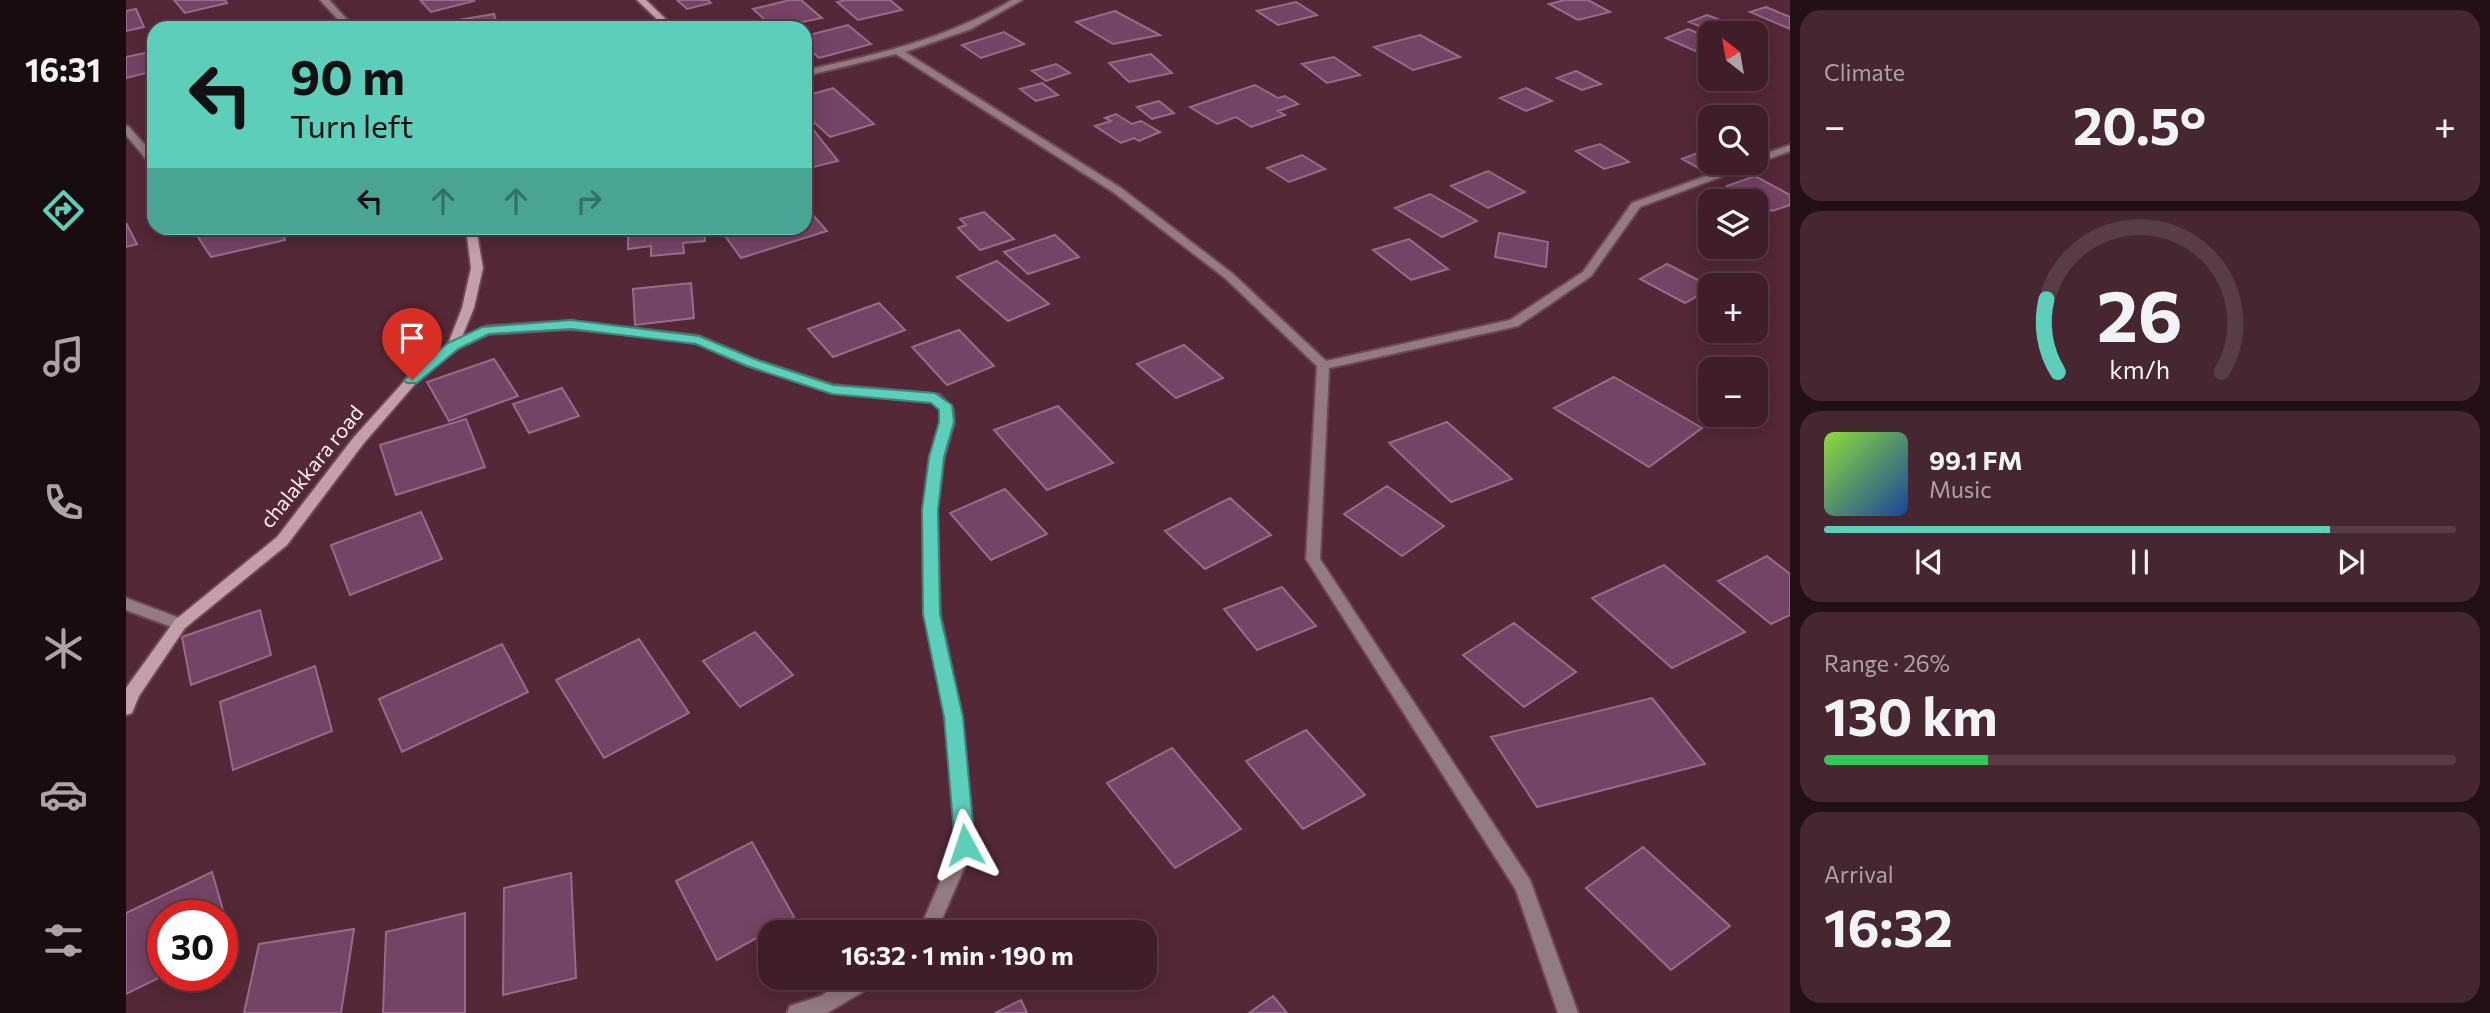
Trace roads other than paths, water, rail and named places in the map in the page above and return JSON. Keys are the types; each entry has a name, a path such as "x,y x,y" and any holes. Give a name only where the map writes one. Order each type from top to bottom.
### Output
{"main road":[{"path":"641,0 664,21"},
{"name":"chalakkara road","path":"126,708 132,692 180,624 282,541 359,440 412,380 453,346 468,308 477,268 472,235"}],"street":[{"path":"324,0 344,21"},
{"path":"812,72 900,53 991,18 1018,0"},
{"path":"900,53 1117,190 1229,276 1324,365"},
{"path":"126,129 147,153"},
{"path":"1768,156 1790,148"},
{"path":"1324,365 1514,323 1587,274 1636,205 1718,175"},
{"path":"453,346 487,330 571,325 624,330 699,340 752,363 832,390 935,398 947,409 947,422 936,457 930,510 932,614 954,717 965,845 933,920"},
{"path":"1324,365 1313,559 1524,886 1568,1013"},
{"path":"126,604 180,624"},
{"path":"797,1013 826,1004 848,990"}]}
